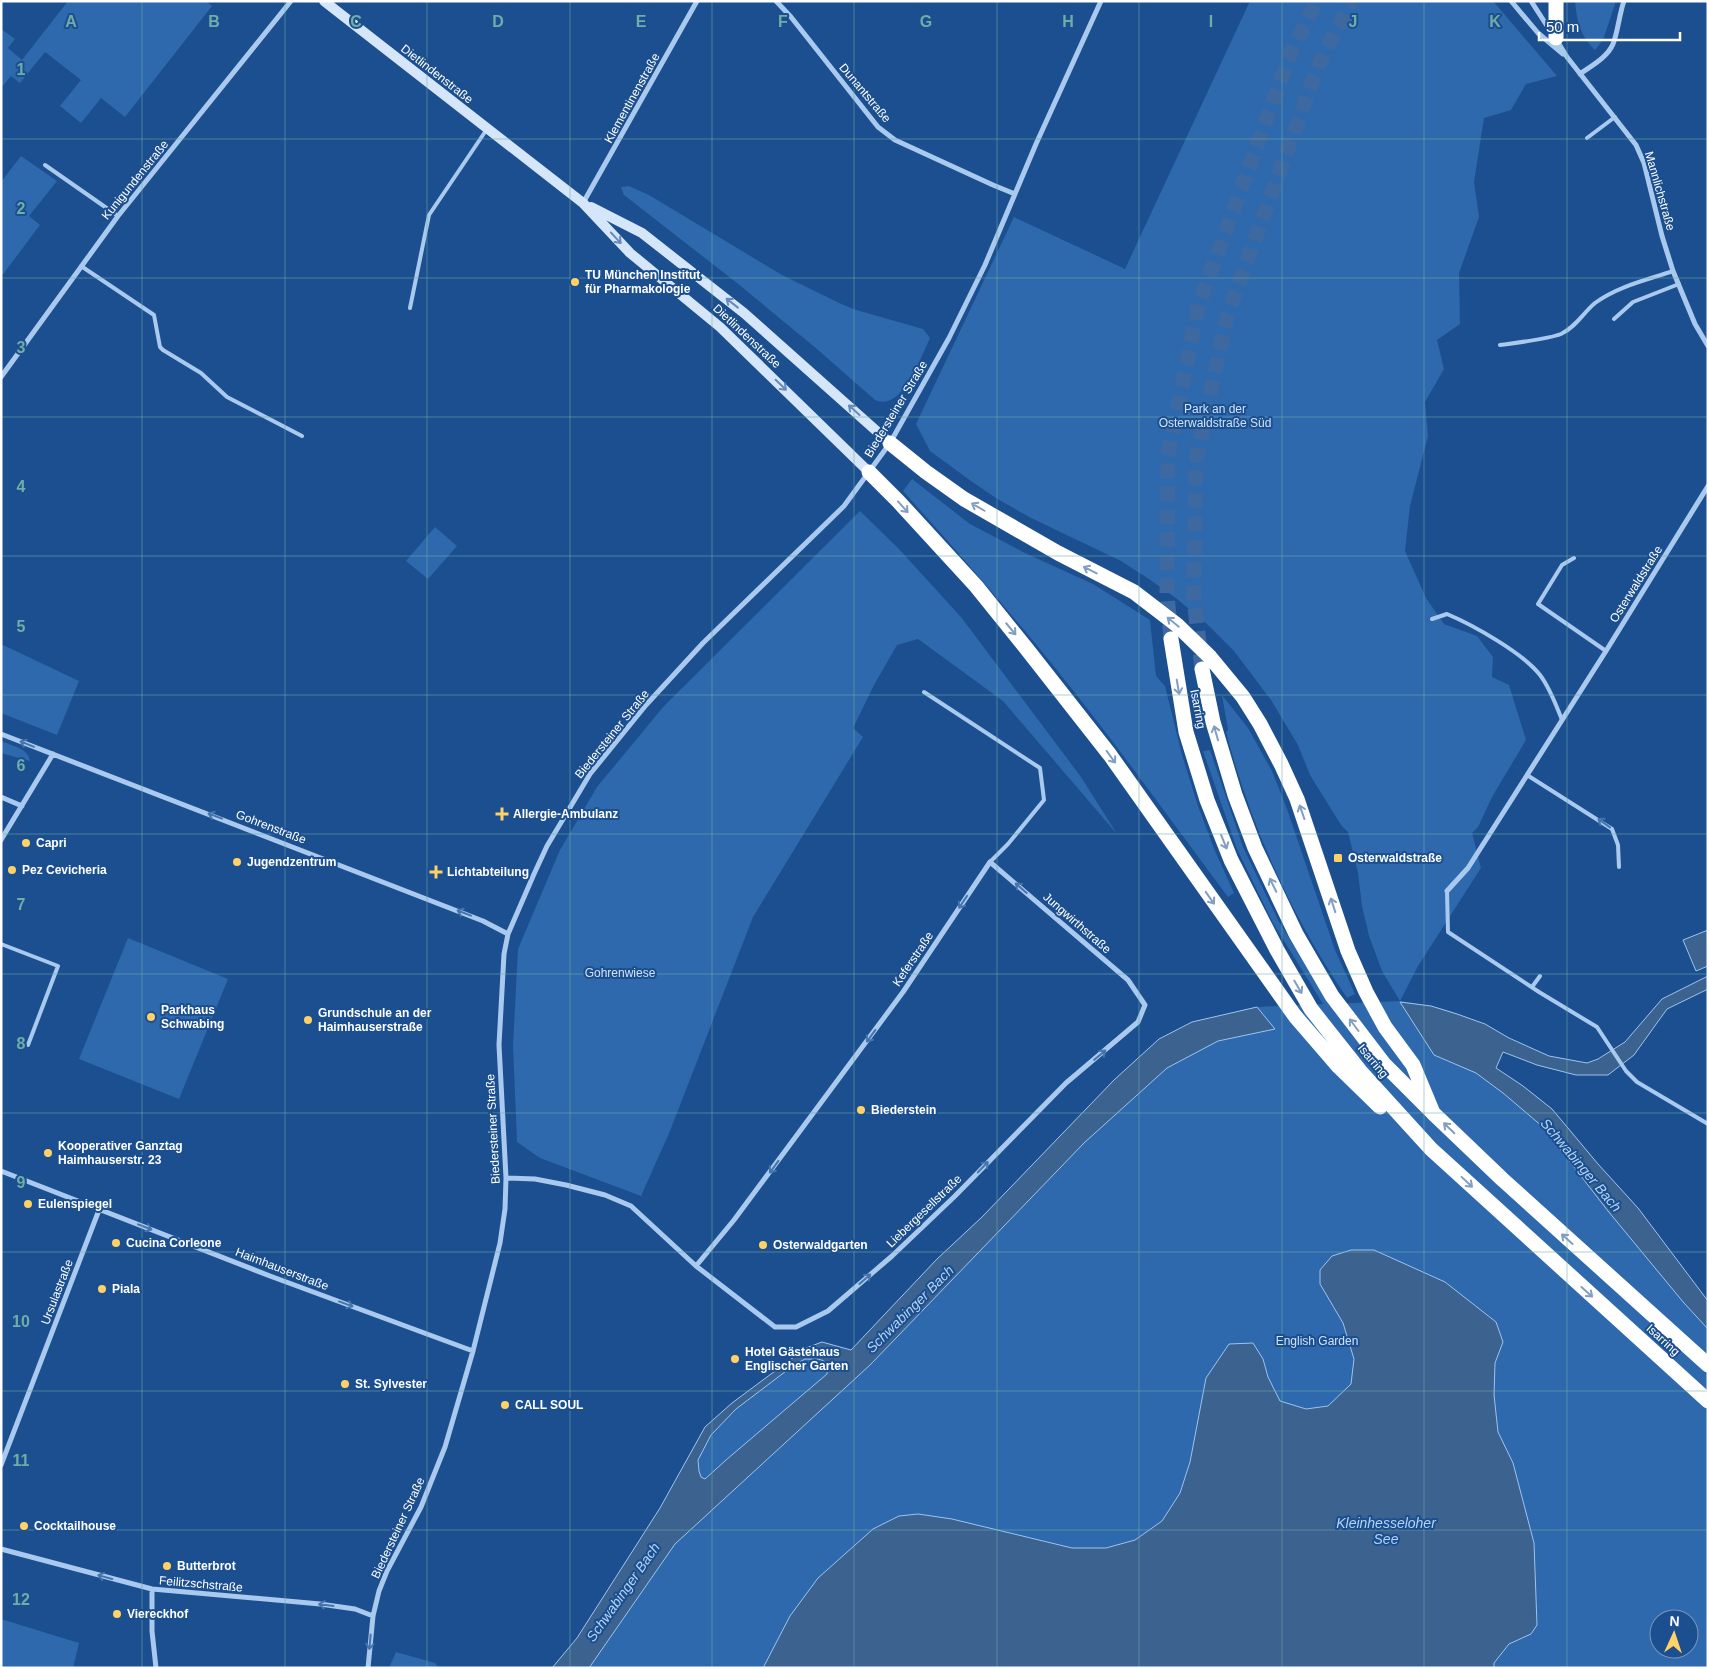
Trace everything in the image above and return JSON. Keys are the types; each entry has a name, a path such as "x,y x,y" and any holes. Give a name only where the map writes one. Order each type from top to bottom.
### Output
{"highway":[{"path":"1556,1 1556,38"},
{"path":"890,443 964,499 1058,553 1134,592 1177,625 1210,657 1243,697 1260,724 1297,799 1348,951 1366,992 1385,1027 1413,1065 1433,1113"},
{"path":"869,472 976,586 1110,755 1295,1016 1339,1068 1394,1120 1431,1149"},
{"name":"Isarring","path":"1171,639 1186,732 1207,800 1231,860 1264,925 1311,1009 1360,1071 1431,1149 1708,1401"},
{"name":"Isarring","path":"1202,669 1213,722 1235,795 1255,848 1296,934 1332,996 1384,1064 1433,1113 1502,1179 1708,1366"}],"main road":[{"name":"Dietlindenstraße","path":"324,1 583,203 630,253 720,326 869,472"},
{"name":"Dietlindenstraße","path":"583,203 642,233 677,260 744,313 890,443"}],"street":[{"name":"Kunigundenstraße","path":"1,377 118,216 291,1"},
{"name":"Klementinenstraße","path":"583,203 698,1"},
{"name":"Dunantstraße","path":"776,1 791,17 878,127 895,140 1015,194"},
{"name":"Biedersteiner Straße","path":"368,1668 373,1616 387,1571 421,1507 445,1447 473,1351 500,1243 505,1209 506,1178 499,1045 503,963 508,934 547,846 590,774 646,705 703,643 844,506 890,443 949,338 985,265 1101,1"},
{"name":"Mannlichstraße","path":"1511,1 1538,33 1567,57"},
{"name":"Mannlichstraße","path":"1530,1 1567,57 1636,145 1644,163 1662,236 1673,271 1695,324 1708,346"},
{"path":"1580,74 1605,56 1613,44 1624,1"},
{"name":"Osterwaldstraße","path":"1447,891 1468,868 1708,486"},
{"name":"Gohrenstraße","path":"1,734 474,917 508,934"},
{"path":"1,840 53,754"},
{"path":"1,797 22,806"},
{"name":"Jungwirthstraße","path":"990,862 1128,980 1145,1006"},
{"name":"Keferstraße","path":"696,1266 734,1220 902,992 990,862"},
{"name":"Liebergesellstraße","path":"506,1178 535,1179 566,1185 605,1195 631,1206 696,1266 775,1327 796,1327 828,1311 892,1256 1066,1083 1138,1022 1145,1006"},
{"name":"Haimhauserstraße","path":"1,1171 270,1276 473,1351"},
{"name":"Ursulastraße","path":"1,1465 99,1210"},
{"name":"Feilitzschstraße","path":"1,1548 152,1589 320,1604 355,1609 373,1616"},
{"path":"152,1589 152,1631 156,1668"}],"lane":[{"path":"1587,138 1615,117"},
{"path":"410,308 429,215 488,129"},
{"path":"46,165 118,216"},
{"path":"81,266 154,315 160,347 163,350 201,372 227,397 302,436"},
{"path":"1500,345 1559,334 1574,325 1594,304 1610,294 1623,287 1673,271"},
{"path":"1614,319 1633,302 1679,284"},
{"path":"1574,558 1562,565 1538,604 1606,651"},
{"path":"1432,619 1447,614 1468,623 1526,661 1540,675 1551,694 1562,720"},
{"name":"Keferstraße","path":"924,692 1040,768 1044,800 1008,844 990,862"},
{"path":"1527,775 1612,829 1618,845 1619,867"},
{"path":"1447,891 1448,932 1532,988 1597,1027 1626,1071 1637,1082 1708,1124"},
{"path":"1,944 58,966 28,1045"},
{"path":"1532,988 1540,976"}],"green space":[{"path":"68,1 206,1 212,6 125,117 101,98 81,123 60,106 81,80 45,52 20,83 11,76 1,88 1,29 15,39 8,48 22,60"},
{"name":"Park an der Osterwaldstraße Süd","path":"1250,1 1493,1 1557,76 1526,84 1511,110 1484,118 1474,182 1479,217 1459,273 1460,324 1437,340 1444,369 1425,402 1428,436 1410,506 1405,551 1426,598 1444,624 1477,636 1493,657 1492,677 1509,685 1526,740 1492,797 1478,827 1472,833 1481,868 1418,966 1400,1001 1382,971 1369,936 1362,906 1358,873 1348,832 1341,825 1310,775 1298,745 1271,700 1234,651 1207,624 1149,579 1121,561 1029,517 971,481 930,451 916,424 1014,217 1125,269"},
{"path":"1575,1 1616,1 1603,40 1595,50 1580,28"},
{"path":"21,156 57,181 29,216 40,225 1,277 1,182"},
{"path":"629,186 649,195 782,275 837,302 853,309 923,329 930,338 910,380 894,398 885,402 875,400 737,283 624,195 621,187"},
{"path":"912,479 970,524 1025,553 1093,584 1150,620 1156,676 1165,686 1182,755 1198,806 1234,893 1228,897 1056,669 981,579 903,491"},
{"name":"Gohrenwiese","path":"860,511 898,548 961,617 1081,777 1117,834 1003,701 918,639 897,645 874,685 853,728 863,737 753,917 670,1131 641,1196 540,1158 517,1142 513,1046 518,949 560,850 597,787 664,706"},
{"path":"435,527 457,546 428,579 406,561"},
{"path":"1,644 79,681 57,735 1,713"},
{"path":"1222,695 1248,728 1272,771 1287,809 1335,950 1355,994 1347,998 1308,936 1275,870 1261,837 1236,767 1226,732 1228,730"},
{"path":"1,741 23,750 30,761 1,753"},
{"name":"English Garden","path":"1210,750 1243,847 1278,920 1330,1004 1400,1001 1432,1006 1472,1019 1509,1038 1496,1068 1552,1109 1638,1208 1708,1301 1708,1668 552,1668 577,1638 660,1508 705,1427 732,1403 806,1348 822,1342 851,1350 937,1259 982,1217 1114,1080 1159,1039 1192,1022 1257,1007 1323,1004 1273,923 1237,849 1203,751"},
{"path":"128,938 228,979 179,1099 79,1059"},
{"path":"1,1619 79,1643 73,1668 1,1668"},
{"path":"396,1652 435,1663 439,1668 389,1668"}],"water":[{"path":"1708,930 1708,966 1696,971 1683,940"},
{"name":"Schwabinger Bach","path":"1708,976 1708,989 1667,1009 1634,1055 1608,1075 1576,1075 1537,1065 1503,1052 1496,1068 1552,1109 1638,1208 1708,1301 1708,1329 1608,1211 1543,1127 1476,1073 1434,1055 1400,1002 1431,1006 1457,1014 1485,1024 1509,1038 1549,1056 1587,1063 1598,1059 1625,1042 1662,999"},
{"name":"Schwabinger Bach","path":"1257,1007 1275,1029 1218,1041 1167,1068 1084,1143 870,1365 675,1544 589,1668 552,1668 577,1638 660,1508 705,1427 732,1403 806,1348 822,1342 851,1350 937,1259 982,1217 1114,1080 1159,1039 1192,1022","holes":["805,1359 819,1359 825,1362 827,1374 705,1479 701,1477 698,1460 711,1435 736,1409 794,1365"]},
{"name":"Kleinhesseloher See","path":"1351,1250 1374,1250 1445,1282 1496,1322 1503,1342 1495,1363 1494,1395 1498,1432 1513,1463 1534,1543 1537,1625 1531,1634 1509,1644 1494,1663 1494,1668 763,1668 790,1616 818,1578 873,1529 899,1516 918,1514 952,1519 1072,1548 1106,1548 1135,1540 1162,1521 1180,1493 1190,1462 1206,1378 1229,1344 1253,1343 1263,1359 1268,1377 1280,1401 1306,1409 1328,1406 1351,1384 1354,1359 1343,1323 1320,1284 1320,1270 1332,1256"}],"tunnel":[{"path":"1171,639 1167,594 1168,456 1198,307 1291,52 1317,1"},
{"path":"1202,669 1194,599 1196,459 1227,316 1319,64 1351,1"}],"place":[{"name":"TU München Institut für Pharmakologie","path":"575,282"},
{"name":"Allergie-Ambulanz","path":"502,814"},
{"name":"Capri","path":"26,843"},
{"name":"Osterwaldstraße","path":"1338,858"},
{"name":"Jugendzentrum","path":"237,862"},
{"name":"Pez Cevicheria","path":"12,870"},
{"name":"Lichtabteilung","path":"436,872"},
{"name":"Parkhaus Schwabing","path":"151,1017"},
{"name":"Grundschule an der Haimhauserstraße","path":"308,1020"},
{"name":"Biederstein","path":"861,1110"},
{"name":"Kooperativer Ganztag Haimhauserstr. 23","path":"48,1153"},
{"name":"Eulenspiegel","path":"28,1204"},
{"name":"Cucina Corleone","path":"116,1243"},
{"name":"Osterwaldgarten","path":"763,1245"},
{"name":"Piala","path":"102,1289"},
{"name":"Hotel Gästehaus Englischer Garten","path":"735,1359"},
{"name":"St. Sylvester","path":"345,1384"},
{"name":"CALL SOUL","path":"505,1405"},
{"name":"Cocktailhouse","path":"24,1526"},
{"name":"Butterbrot","path":"167,1566"},
{"name":"Viereckhof","path":"117,1614"}]}
